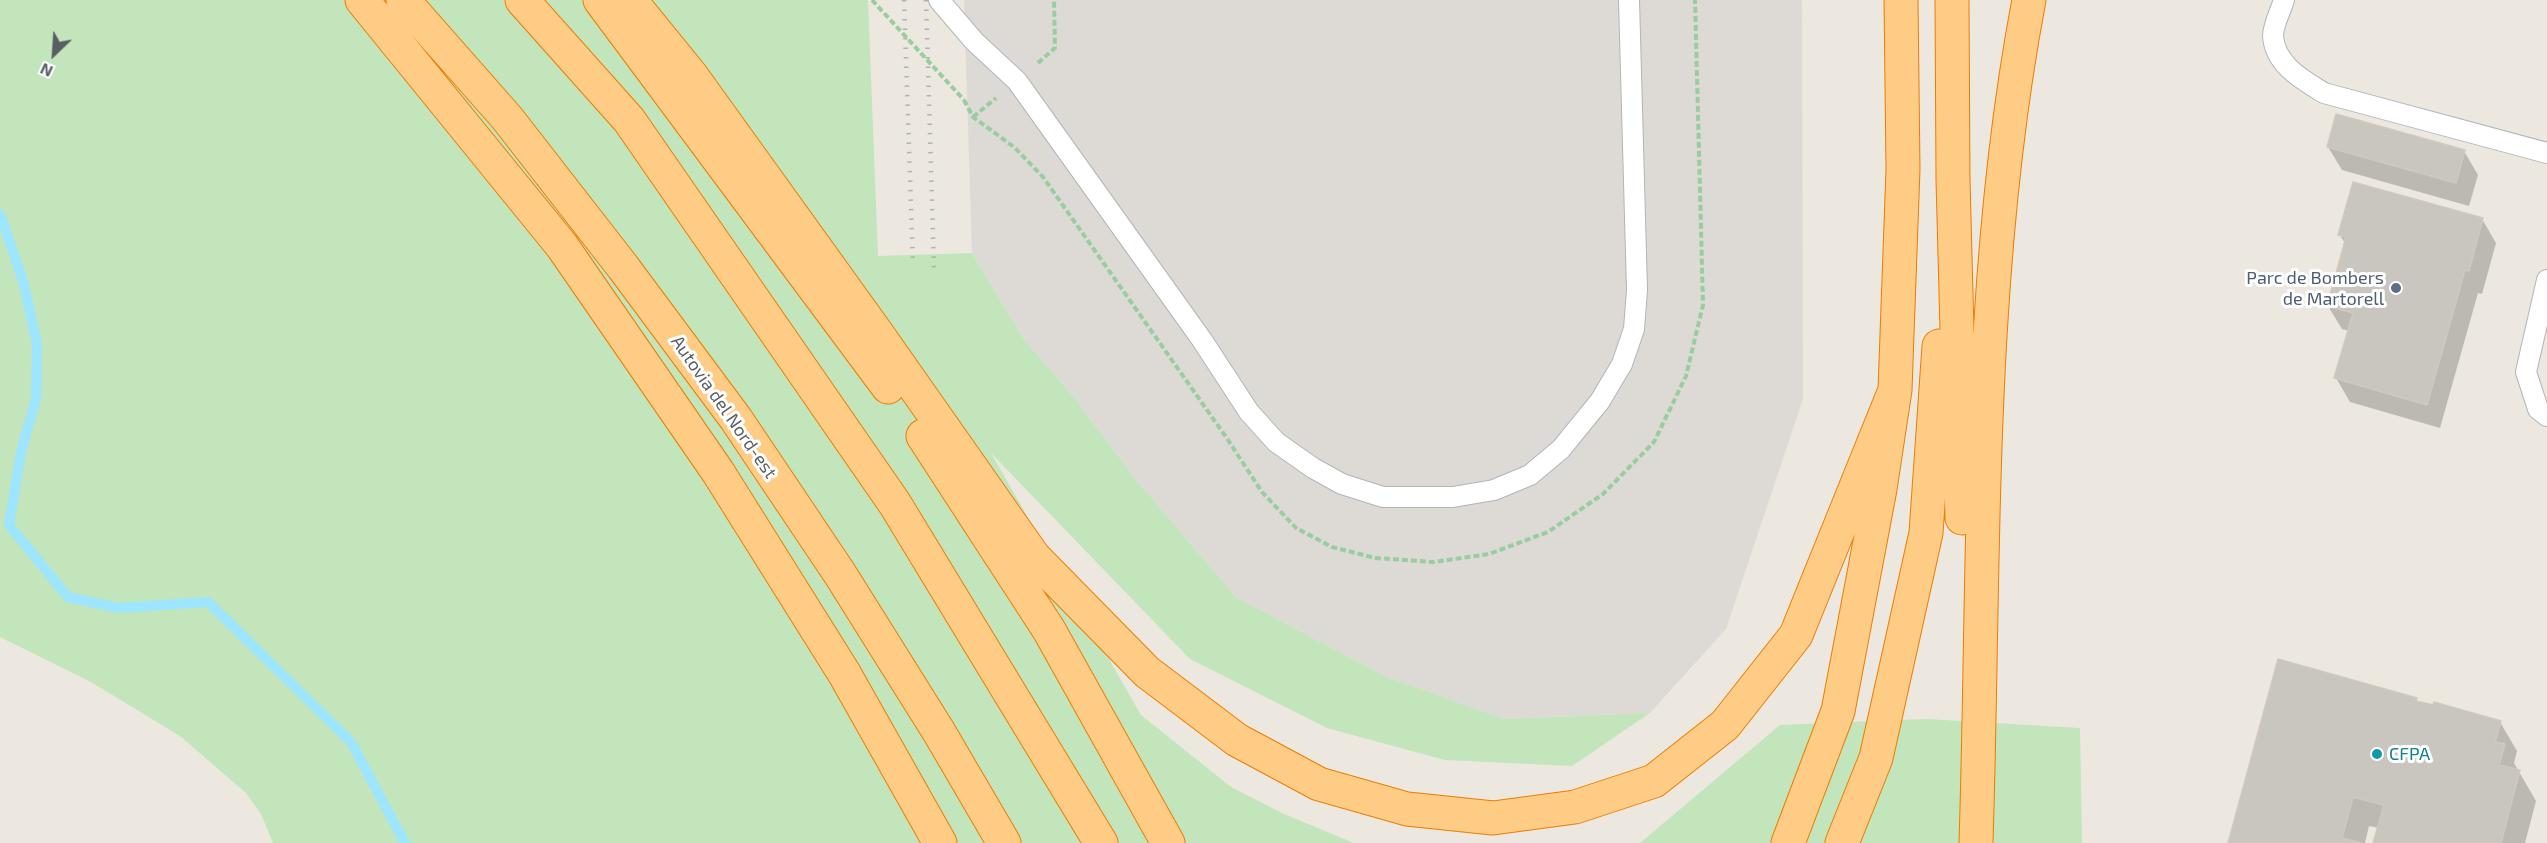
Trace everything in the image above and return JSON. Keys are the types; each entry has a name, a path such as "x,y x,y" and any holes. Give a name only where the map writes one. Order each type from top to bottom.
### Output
{"highway":[{"path":"362,0 562,246 718,471 844,673 940,843"},
{"name":"Autovia del Nord-est","path":"404,0 507,118 623,267 736,419 840,574 939,732 1004,843"},
{"path":"522,0 629,120 895,504 1101,843"},
{"path":"600,0 765,219 920,431 1049,630 1168,843"},
{"path":"630,0 698,85 1034,557 1147,672 1237,740 1319,784 1407,809 1493,818 1575,807 1654,781 1725,725 1796,635 1895,390"},
{"path":"1788,843 1838,711 1880,489 1895,390 1903,169 1901,0"},
{"path":"1952,0 1953,180 1962,530 1959,718 1969,843"},
{"path":"1976,843 1986,404 2004,171 2020,45 2029,0"},
{"path":"1842,843 1876,758 1926,533 1953,180"}],"lane":[{"path":"939,0 975,41 1017,81 1202,340 1249,412 1276,442 1313,468 1342,484 1383,497 1453,497 1494,490 1530,475 1561,449 1600,401 1622,364 1634,329 1637,290 1629,0"},
{"path":"2284,0 2273,35 2278,51 2292,73 2324,93 2547,153"},
{"path":"2547,280 2526,372 2538,408 2547,416"}],"path":[{"path":"872,0 964,100 973,117 1014,147 1043,177 1226,437 1262,492 1296,528 1332,547 1375,558 1434,562 1489,554 1548,532 1603,495 1654,442 1686,376 1703,305 1695,0"}],"shaded area":[{"path":"964,0 1802,0 1803,399 1726,629 1650,713 1504,719 1387,677 1237,598 1137,481 1068,390 1025,341 972,253"}],"green space":[{"path":"0,0 868,0 878,256 972,253 1025,341 1068,390 1137,481 1237,598 1387,677 1504,719 1650,713 1572,766 1445,760 1327,728 1190,659 991,453 1141,715 1231,787 1284,814 1354,843 273,843 261,814 246,793 180,736 91,682 0,637"},
{"path":"1927,719 2080,728 2082,843 1640,843 1780,725"}],"building":[{"path":"2336,114 2465,150 2456,183 2327,147"},
{"name":"Parc de Bombers de Martorell","path":"2353,182 2483,218 2469,271 2465,270 2427,405 2334,378 2353,313 2327,306 2346,237 2338,235"},
{"name":"CFPA","path":"2278,659 2417,698 2416,701 2433,705 2434,702 2501,721 2495,742 2505,744 2499,765 2520,770 2501,843 2373,843 2384,805 2353,797 2342,838 2361,843 2228,843"}],"waterway":[{"path":"0,214 24,284 37,344 36,399 21,452 9,525 68,597 119,608 208,602 351,742 405,843"}],"railway":[{"path":"904,0 913,264"},
{"path":"926,0 934,268"}],"place":[{"name":"Parc de Bombers de Martorell","path":"2396,288"},
{"name":"CFPA","path":"2377,754"}]}
